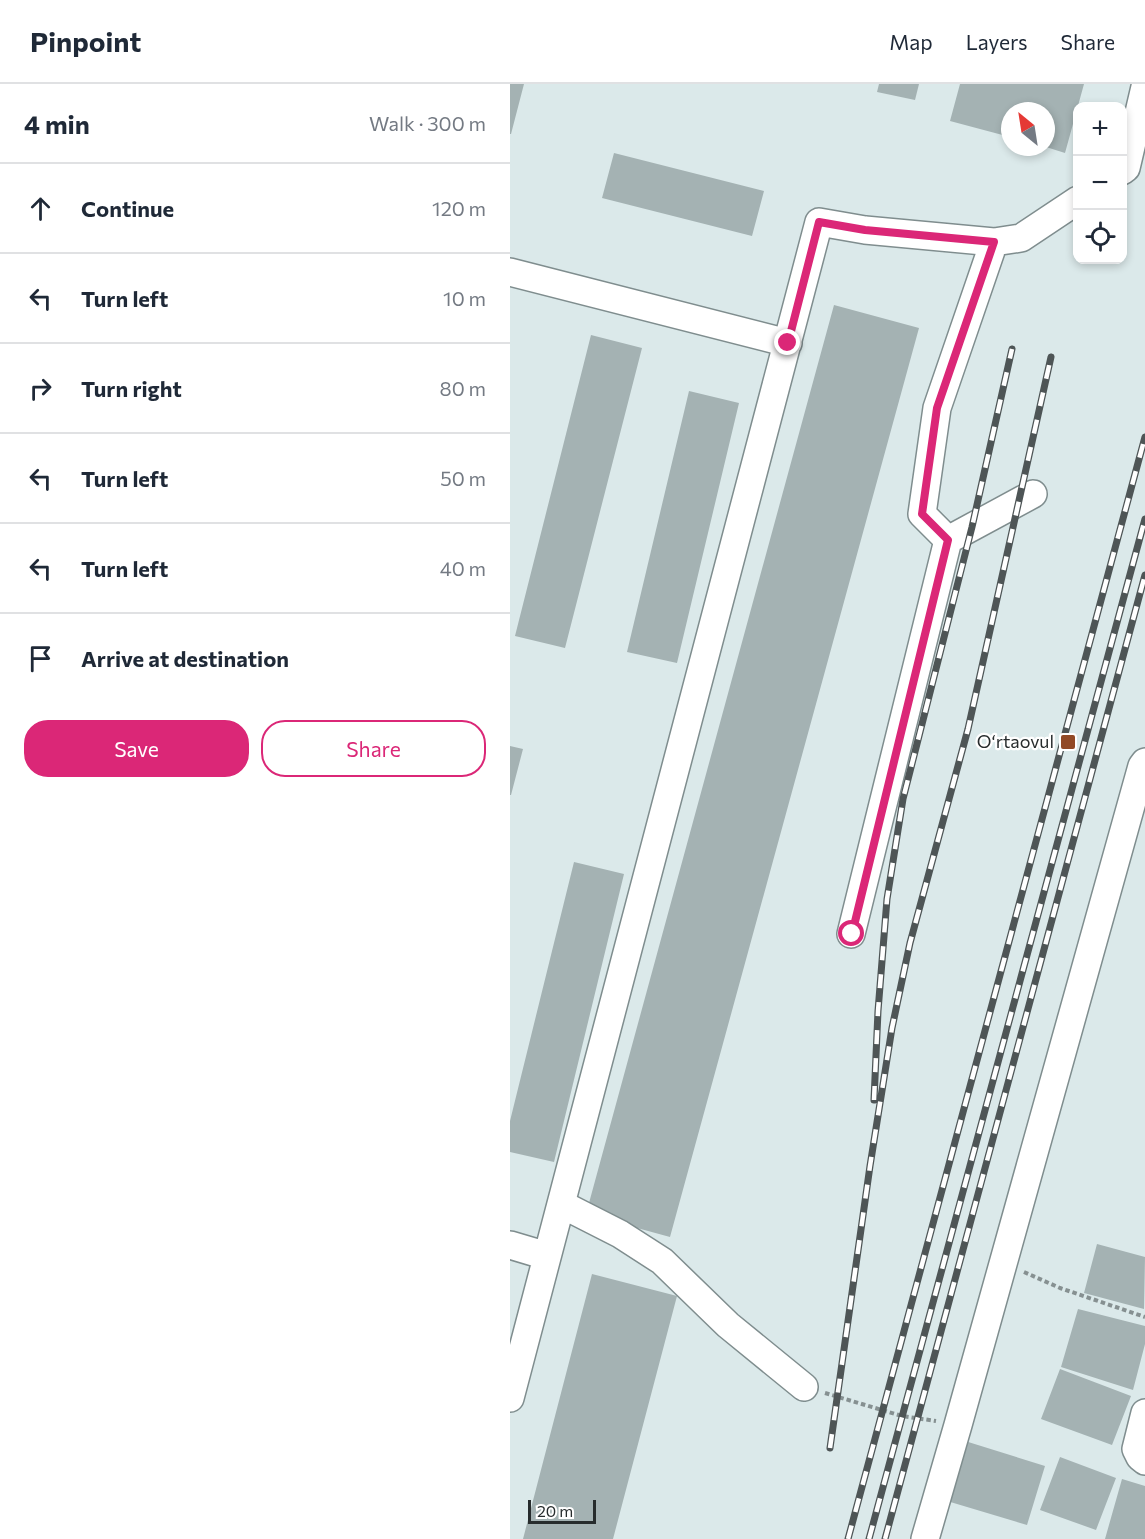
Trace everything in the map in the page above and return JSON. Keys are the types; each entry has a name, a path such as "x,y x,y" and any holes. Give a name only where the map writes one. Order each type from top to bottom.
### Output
{"street":[{"path":"1127,164 1145,87"},
{"path":"510,1398 819,222 865,230 994,242 1021,238 1073,203"},
{"path":"948,540 922,514 937,408 994,242"},
{"path":"510,272 788,343"},
{"path":"852,934 948,540 1033,494"},
{"path":"925,1539 1145,762"},
{"path":"561,1204 620,1234 662,1261 728,1325 804,1387"},
{"path":"510,1245 547,1256"},
{"path":"1145,1413 1136,1449 1145,1461"}],"path":[{"path":"1003,1266 1026,1272 1060,1288 1145,1317"},
{"path":"804,1387 902,1416 958,1425"}],"building":[{"path":"510,84 524,84 511,134 510,134"},
{"path":"879,84 919,84 915,100 877,92"},
{"path":"960,84 1084,84 1079,102 1073,102 1073,124 1065,153 1055,150 1055,102 1001,102 1001,135 950,121"},
{"path":"614,153 764,191 752,236 602,198"},
{"path":"834,305 919,328 670,1237 586,1214"},
{"path":"591,335 642,348 565,648 515,636"},
{"path":"689,391 739,403 677,663 627,652"},
{"path":"510,746 523,749 511,795 510,795"},
{"path":"574,862 624,874 554,1162 510,1152 510,1121"},
{"path":"1097,1244 1145,1257 1144,1309 1084,1293"},
{"path":"592,1274 677,1296 613,1539 523,1539"},
{"path":"1078,1309 1145,1326 1145,1344 1133,1390 1061,1367"},
{"path":"1060,1369 1131,1396 1112,1445 1041,1419"},
{"path":"965,1441 1045,1466 1027,1525 947,1501"},
{"path":"1060,1457 1116,1478 1096,1530 1040,1510"},
{"path":"1122,1479 1145,1486 1145,1539 1105,1539"}],"railway":[{"path":"874,1100 887,899 903,799 972,527 1012,349"},
{"path":"830,1448 892,1028 910,943 968,729 1051,357"},
{"path":"848,1539 1145,437"},
{"path":"869,1539 1145,519"},
{"path":"885,1539 1145,575"}],"place":[{"name":"Oʻrtaovul","path":"1068,742"}],"route":[{"path":"788,343 819,222 865,230 994,242 937,408 922,514 948,540 852,934"}]}
